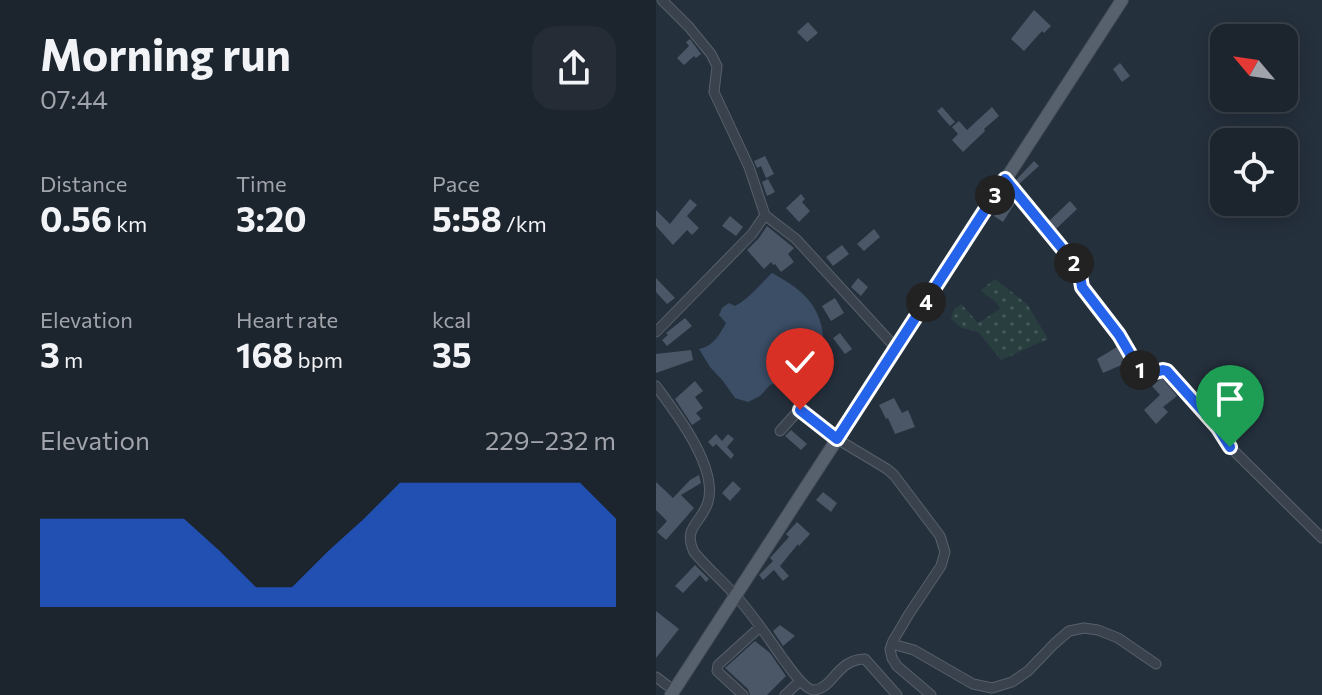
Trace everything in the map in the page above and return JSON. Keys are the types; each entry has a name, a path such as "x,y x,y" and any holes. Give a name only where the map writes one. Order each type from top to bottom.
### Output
{"main road":[{"path":"667,692 835,437 1113,0"},
{"path":"894,344 1122,0"}],"street":[{"path":"656,332 752,234 765,215 749,167 714,92 717,66 689,27 664,1"},
{"path":"1005,179 1079,269 1082,287 1119,335 1140,371 1148,374 1163,370 1170,374 1218,428 1230,447 1322,538"},
{"path":"765,215 796,239 894,344"},
{"path":"656,386 694,441 707,478 709,500 689,535 690,544 699,559 733,593 807,688 818,689 845,664 855,659 865,659 897,695"},
{"path":"780,431 800,410 894,475 940,536 945,552 941,566 890,649 897,666 931,695"},
{"path":"892,644 914,650 973,684 992,688 1012,682 1028,671 1069,631 1084,628 1118,638 1156,664"},
{"path":"743,695 720,676 718,665 762,630"},
{"path":"656,677 667,692"},
{"path":"785,695 800,681"}],"green space":[{"path":"995,279 1027,304 1048,339 1001,360 978,332 962,328 951,319 954,309 961,304 978,323 1000,309 981,290"}],"water":[{"path":"772,273 810,302 820,321 824,347 798,372 770,385 760,396 748,402 735,398 699,349 712,343 726,323 719,315 722,308 729,303 735,306 740,303"}],"building":[{"path":"1034,10 1051,26 1044,33 1042,31 1024,51 1011,39"},
{"path":"808,22 818,33 807,42 797,32"},
{"path":"690,39 701,54 684,65 677,58 689,46 686,42"},
{"path":"1120,63 1130,76 1122,82 1113,69"},
{"path":"942,107 955,122 950,126 937,111"},
{"path":"992,107 999,116 963,152 952,140 958,134 952,127 959,121 967,130"},
{"path":"765,156 774,174 766,178 761,166 757,168 754,161"},
{"path":"1034,161 1039,166 1019,184 1016,180"},
{"path":"768,179 775,192 767,196 762,182"},
{"path":"801,194 805,199 802,202 810,211 799,222 786,208"},
{"path":"1008,194 1015,203 1003,222 994,216"},
{"path":"690,199 697,205 687,216 699,228 692,235 687,230 673,245 656,226 656,210 670,224"},
{"path":"1070,201 1077,209 1056,229 1049,221"},
{"path":"730,216 743,227 736,236 722,226"},
{"path":"767,226 794,248 788,254 794,262 781,272 771,262 764,269 747,250"},
{"path":"874,229 880,237 864,251 857,244"},
{"path":"842,245 849,254 833,266 826,257"},
{"path":"656,278 675,298 667,304 656,292"},
{"path":"858,278 868,287 861,296 851,287"},
{"path":"835,298 844,313 831,321 822,306"},
{"path":"685,318 692,326 667,346 662,340 668,335 666,333"},
{"path":"840,333 852,349 845,354 833,338"},
{"path":"1117,347 1126,363 1103,373 1097,359"},
{"path":"691,350 693,360 656,373 656,354"},
{"path":"813,370 824,383 817,389 806,376"},
{"path":"1162,378 1177,396 1163,407 1168,412 1156,424 1144,410 1160,395 1152,386"},
{"path":"695,381 703,391 695,397 703,408 696,413 701,419 692,425 675,399"},
{"path":"894,398 902,413 908,410 915,427 895,434 879,405"},
{"path":"791,430 807,444 801,450 785,436"},
{"path":"716,434 722,441 728,434 734,439 727,447 734,455 731,459 716,444 713,447 708,442"},
{"path":"699,475 701,483 681,495 694,508 666,540 657,532 667,521 656,510 656,482 673,498"},
{"path":"733,481 741,489 730,501 722,493"},
{"path":"823,492 837,503 831,512 816,500"},
{"path":"797,522 810,534 780,566 789,576 783,581 774,570 763,580 759,575 773,561 770,558 789,537 786,534"},
{"path":"695,565 709,579 706,582 700,575 683,593 675,586"},
{"path":"656,611 679,629 656,658"},
{"path":"780,625 795,636 783,646 773,631"},
{"path":"755,641 770,653 786,676 767,695 750,695 748,689 725,668"}],"route":[{"path":"800,410 837,439 1005,179 1079,269 1082,287 1119,335 1137,367 1148,374 1167,371 1218,428 1230,447"}]}
